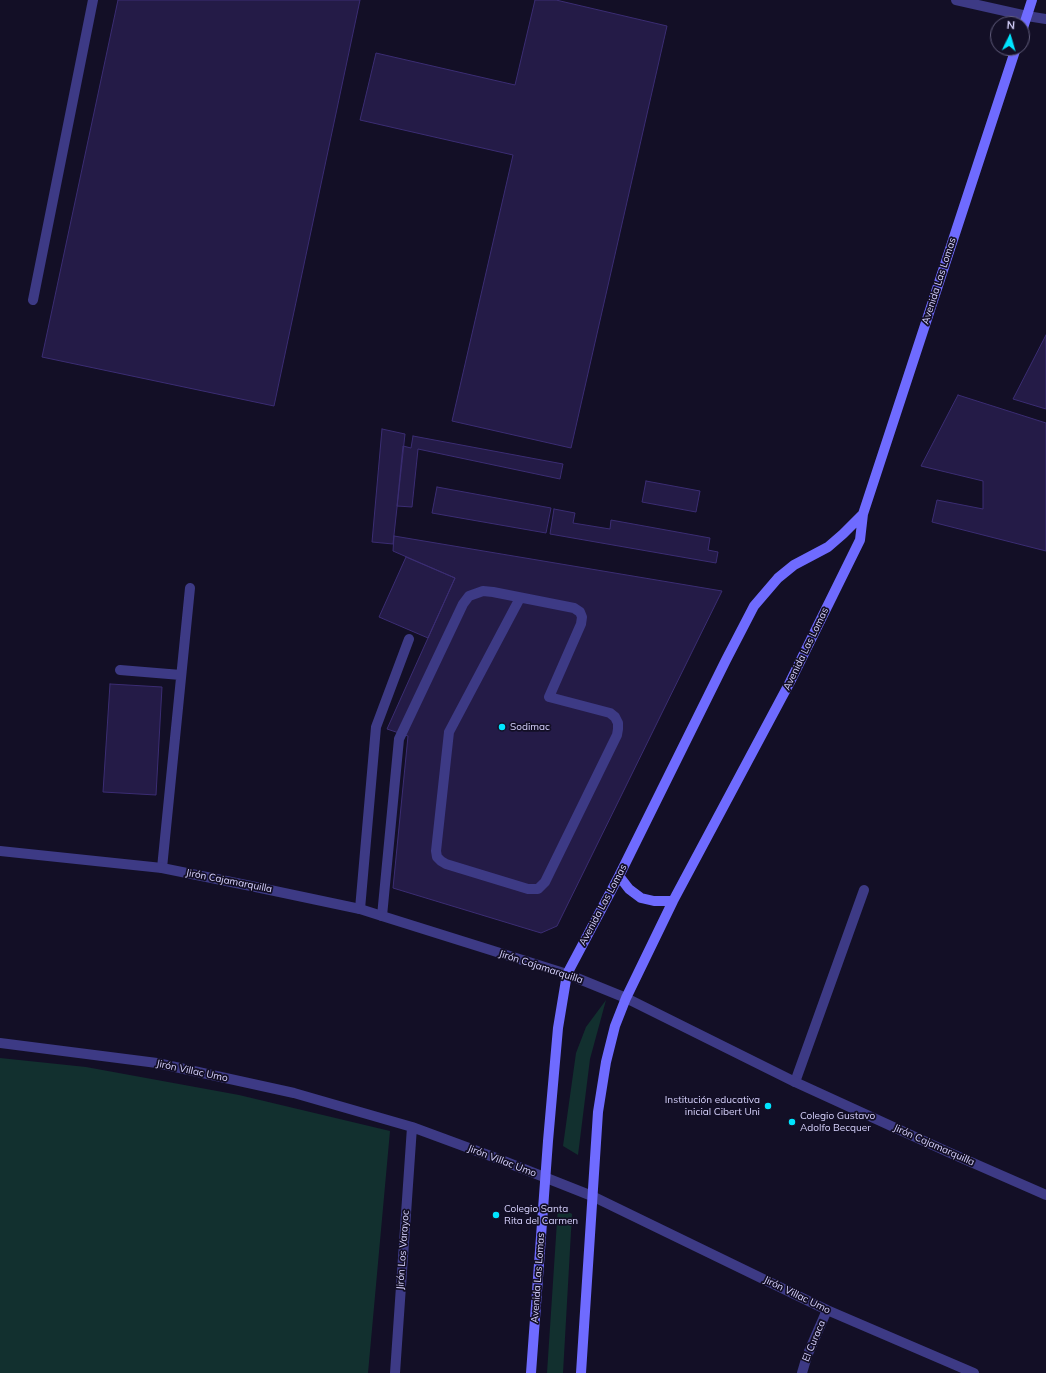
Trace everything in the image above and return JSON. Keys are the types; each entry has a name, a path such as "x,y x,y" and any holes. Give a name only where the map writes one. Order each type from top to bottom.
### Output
{"main road":[{"path":"1027,16 1032,0"},
{"name":"Avenida Las Lomas","path":"580,1373 598,1112 606,1062 615,1026 626,998 673,901 790,682 860,540 863,514 1013,56"},
{"name":"Avenida Las Lomas","path":"531,1373 545,1177 558,1028 566,974 619,876 754,606 778,578 794,565 828,547 844,534 863,514"},
{"path":"619,876 629,889 641,898 654,901 673,901"}],"street":[{"path":"32,300 93,0"},
{"path":"956,0 1027,16"},
{"path":"1030,16 1046,19"},
{"path":"162,868 190,588"},
{"path":"382,916 399,739 463,604 469,596 483,591 574,608 580,612 582,617 581,624 549,696 610,713 615,717 618,723 618,729 544,882 538,889 528,888 446,864 437,857 436,851 449,732 520,598"},
{"path":"360,910 376,727 409,639"},
{"path":"120,670 181,675"},
{"name":"Jirón Cajamarquilla","path":"0,851 162,868 251,886 382,916 566,974 626,998 795,1082 1046,1195"},
{"path":"795,1082 864,890"},
{"name":"Jirón Villac Umo","path":"0,1043 157,1063 294,1092 412,1127 592,1196 827,1310 974,1373"},
{"name":"Jirón Los Varayoc","path":"395,1373 412,1127"},
{"name":"El Curaca","path":"802,1373 807,1356 827,1310"}],"green space":[{"path":"606,1000 590,1059 578,1155 563,1146 576,1053 586,1027"},
{"path":"0,1058 86,1067 239,1095 390,1131 368,1373 0,1373"},
{"path":"558,1206 572,1214 563,1373 547,1373"}],"building":[{"path":"118,0 360,0 274,406 42,357"},
{"path":"535,0 556,0 667,26 571,448 452,421 513,155 360,120 376,53 515,85"},
{"path":"1046,335 1046,409 1013,399"},
{"path":"958,395 1046,423 1046,551 932,522 937,500 983,509 983,481 921,466"},
{"path":"382,429 405,434 393,544 372,542"},
{"path":"413,436 563,464 560,479 418,449 412,507 397,506 403,446 411,448"},
{"path":"646,481 700,491 696,512 642,502"},
{"path":"437,487 551,508 546,533 432,513"},
{"path":"554,509 575,513 573,523 610,529 611,520 710,538 708,550 718,552 716,563 550,534"},
{"path":"394,536 722,591 557,926 541,933 393,888 408,736 387,729 455,578 393,551"},
{"path":"406,557 455,578 428,638 379,617"},
{"path":"110,684 162,687 156,795 103,792"}],"place":[{"name":"Sodimac","path":"502,727"},
{"name":"Institución educativa inicial Cibert Uni","path":"768,1106"},
{"name":"Colegio Gustavo Adolfo Becquer","path":"792,1122"},
{"name":"Colegio Santa Rita del Carmen","path":"496,1215"}]}
